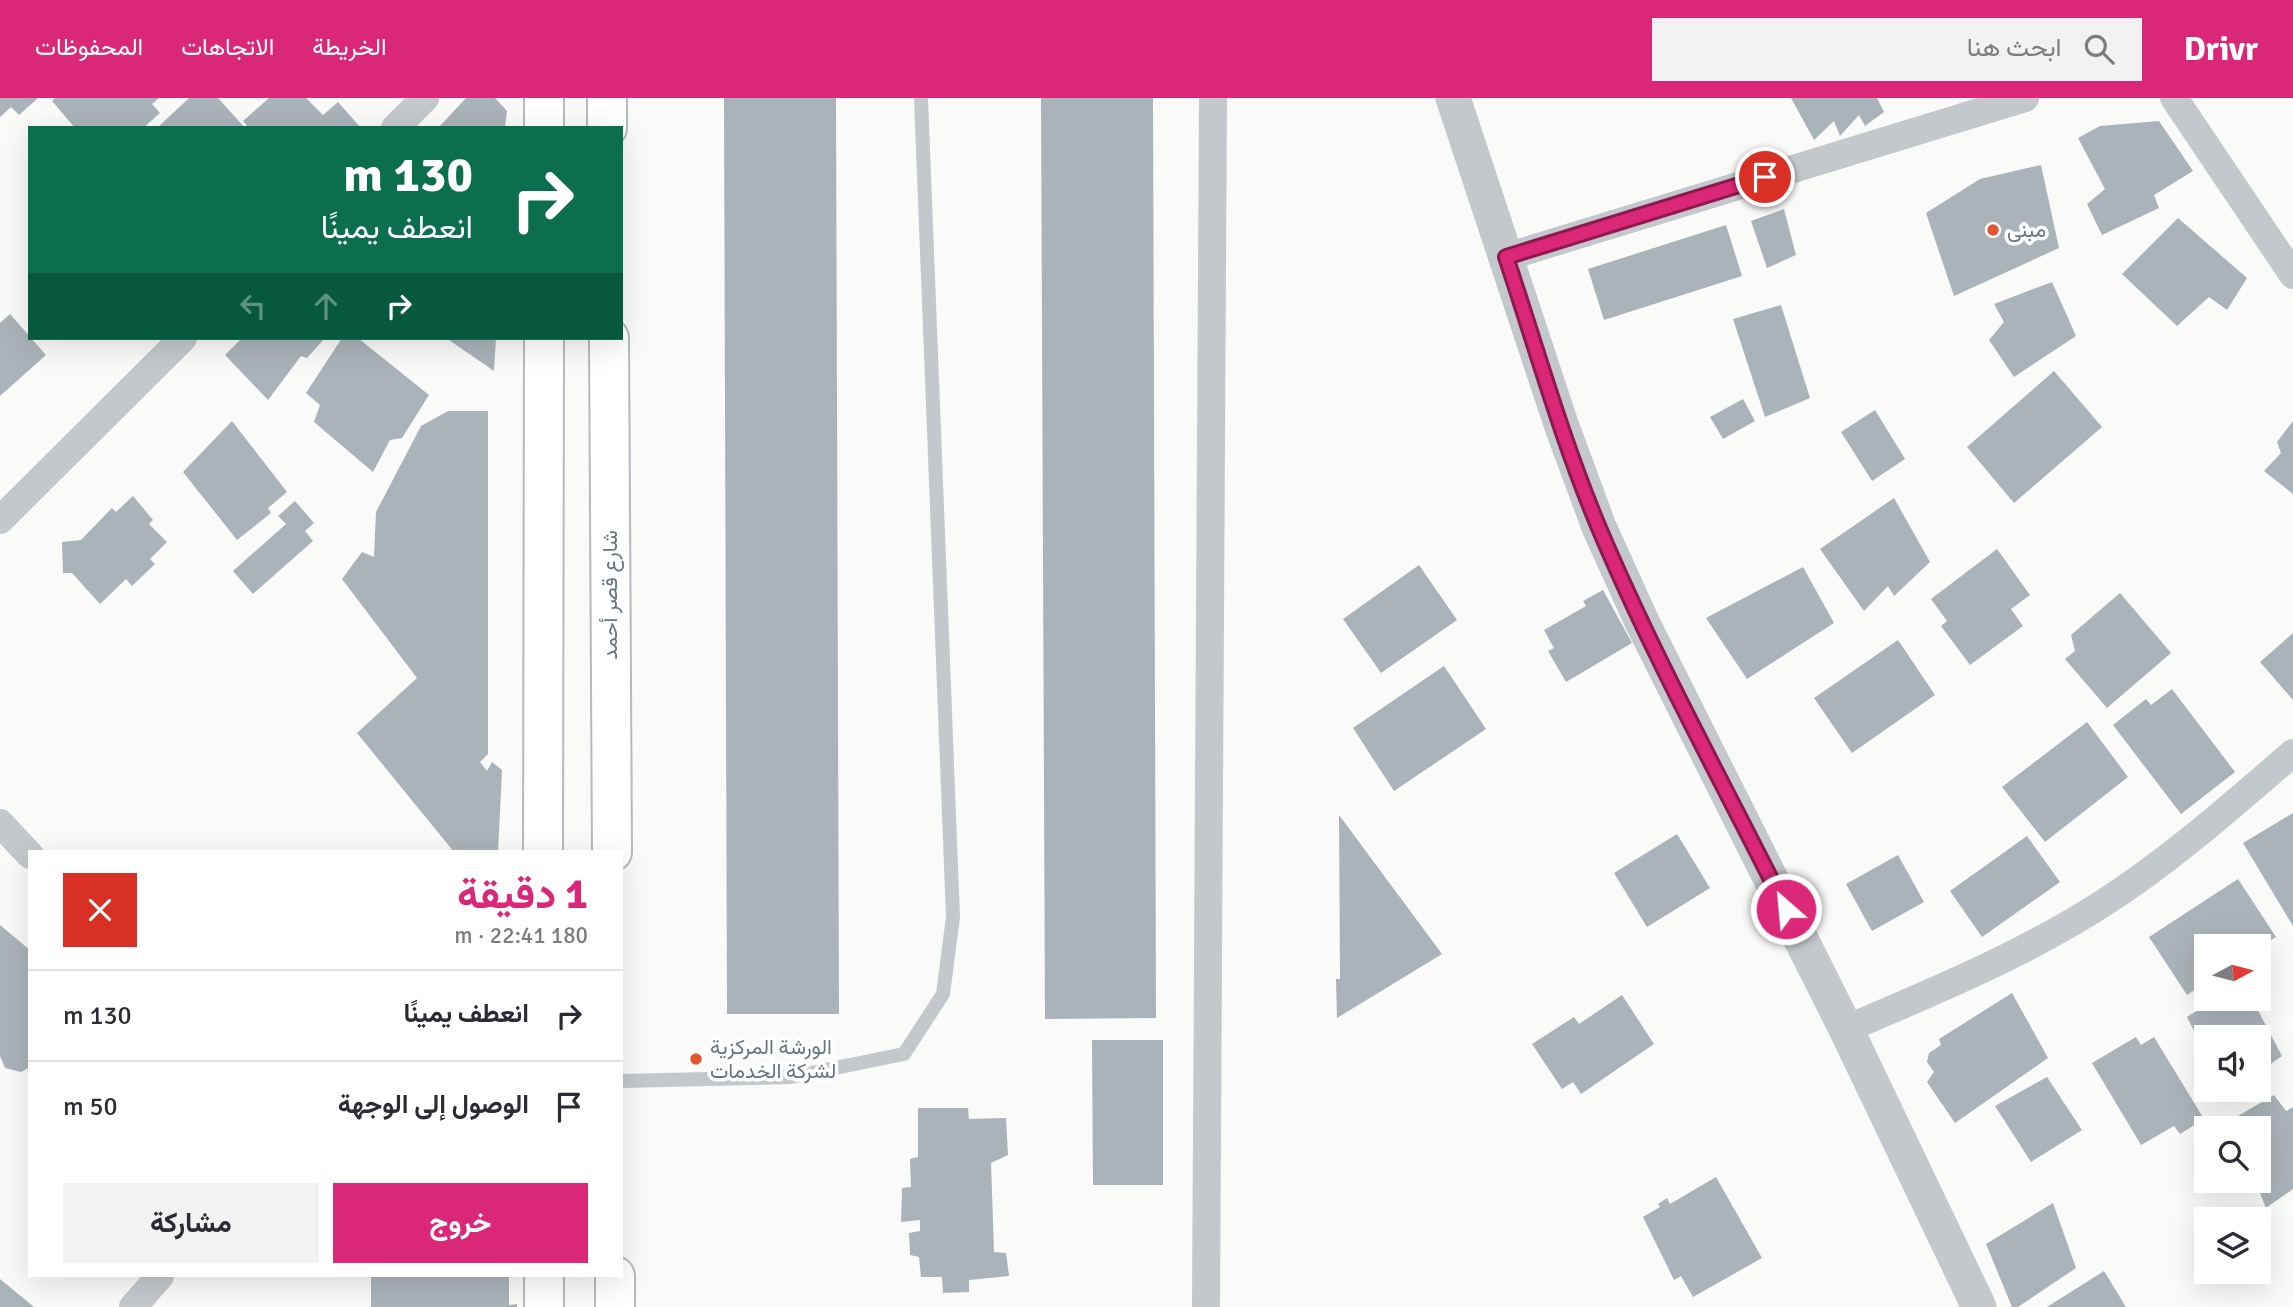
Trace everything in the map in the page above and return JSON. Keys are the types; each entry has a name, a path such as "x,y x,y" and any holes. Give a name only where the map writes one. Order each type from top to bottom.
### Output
{"main road":[{"path":"544,98 544,126"},
{"path":"607,98 607,126"},
{"path":"543,850 544,340"},
{"name":"شارع قصر أحمد","path":"608,340 612,850"},
{"path":"544,1277 544,1307"},
{"path":"615,1277 615,1307"}],"street":[{"path":"397,126 425,98"},
{"path":"1206,1307 1213,98"},
{"path":"1454,98 1561,424 1599,527 1642,622 1846,1029 1979,1307"},
{"path":"1506,257 2025,98"},
{"path":"2174,98 2293,275"},
{"path":"0,520 181,340"},
{"path":"1846,1029 2008,954 2104,903 2182,847 2293,753"},
{"path":"0,823 28,853"},
{"path":"133,1307 159,1277"}],"lane":[{"path":"623,1081 792,1077 904,1054 943,994 953,917 921,98"}],"building":[{"path":"0,98 38,98 19,115 11,107 0,117"},
{"path":"55,98 159,98 152,104 160,113 145,126 73,126 52,101"},
{"path":"189,98 218,98 243,126 159,126"},
{"path":"269,98 306,98 323,115 338,102 359,126 247,126 243,121"},
{"path":"466,98 495,98 507,111 505,126 440,126"},
{"path":"724,98 836,98 839,1014 727,1014"},
{"path":"1041,98 1153,98 1156,1018 1045,1019"},
{"path":"1791,98 1877,98 1884,112 1865,126 1859,115 1840,136 1834,121 1814,140"},
{"name":"مبنى","path":"2159,121 2193,171 2154,195 2159,208 2102,235 2087,204 2105,189 2078,138 2100,126"},
{"name":"مبنى","path":"2041,165 2059,248 1954,296 1926,213 1980,179"},
{"path":"1784,209 1796,255 1767,268 1751,221"},
{"path":"2178,218 2247,278 2227,310 2209,297 2177,326 2122,274"},
{"path":"1726,225 1742,276 1604,320 1588,269"},
{"name":"مبنى","path":"2052,282 2076,336 2014,377 1989,340 2004,322 1994,304"},
{"path":"1781,305 1810,398 1765,417 1733,319"},
{"path":"10,314 28,334 28,340 33,340 46,355 0,396 0,323"},
{"path":"240,340 323,340 307,358 301,356 268,400 225,355"},
{"path":"341,340 360,340 429,395 402,438 390,440 373,472 314,422 320,405 306,393"},
{"path":"449,340 496,340 494,371"},
{"path":"2054,371 2102,427 2014,503 1967,447"},
{"path":"1743,399 1755,421 1723,439 1710,417"},
{"path":"1875,410 1905,459 1872,481 1841,432"},
{"path":"448,411 488,411 488,754 480,762 487,771 492,762 502,770 498,850 452,850 357,733 417,678 342,579 362,552 374,557 376,512 421,426"},
{"path":"232,421 287,492 268,508 271,513 237,540 183,472"},
{"path":"2293,421 2293,494 2264,471 2281,453 2277,442"},
{"path":"133,496 153,520 149,524 167,542 150,559 155,564 132,586 126,579 100,604 72,573 63,573 62,542 81,540 112,508 116,512"},
{"path":"1894,498 1930,562 1894,596 1888,586 1864,611 1820,549"},
{"path":"295,501 314,523 305,531 313,541 253,594 233,571 286,524 278,516"},
{"path":"1997,549 2030,595 2011,609 2023,626 1970,665 1941,626 1947,621 1931,599"},
{"path":"1419,565 1457,620 1381,673 1343,619"},
{"path":"1803,567 1834,623 1747,679 1706,618"},
{"path":"1603,590 1632,643 1566,682 1548,651 1554,648 1544,630 1586,606 1583,601"},
{"path":"2120,593 2171,653 2107,708 2065,659 2075,651 2071,635"},
{"path":"2293,633 2293,700 2260,662"},
{"path":"1898,640 1935,695 1852,753 1814,698"},
{"path":"1444,666 1486,729 1394,791 1353,728"},
{"path":"2172,689 2235,772 2181,814 2113,725 2146,699 2151,705"},
{"path":"2087,722 2128,777 2045,842 2002,787"},
{"path":"2293,813 2293,926 2243,843"},
{"path":"1339,815 1442,954 1337,1018 1336,979 1340,979"},
{"path":"1677,834 1710,888 1647,927 1614,873"},
{"path":"2027,836 2060,882 1982,937 1950,891"},
{"path":"1898,855 1924,902 1872,931 1846,884"},
{"path":"2238,879 2276,937 2272,940 2272,934 2194,934 2194,990 2187,995 2149,937"},
{"path":"0,925 28,948 28,1068 21,1072 5,1068 0,1056"},
{"path":"2012,993 2048,1058 1955,1123 1927,1082 1934,1072 1927,1062 1929,1053 1941,1045 1939,1039"},
{"path":"1622,995 1654,1044 1581,1094 1573,1082 1562,1089 1532,1044 1574,1017 1579,1024"},
{"path":"2195,1012 2259,1012 2266,1025 2194,1025 2194,1031 2187,1017"},
{"path":"2271,1035 2282,1056 2271,1064"},
{"path":"2136,1037 2141,1045 2154,1037 2202,1116 2194,1116 2194,1125 2180,1134 2174,1126 2141,1145 2092,1063"},
{"path":"1092,1040 1163,1040 1163,1185 1093,1185"},
{"path":"2047,1077 2082,1130 2031,1162 1995,1106"},
{"path":"2274,1095 2286,1111 2293,1107 2293,1189 2266,1207 2260,1193 2271,1193 2271,1116 2238,1116 2262,1102 2271,1102"},
{"path":"918,1108 968,1108 969,1119 1006,1118 1008,1155 991,1163 994,1252 1006,1253 1009,1276 969,1280 969,1292 943,1293 942,1277 921,1277 919,1257 910,1255 909,1233 920,1231 920,1220 901,1222 902,1188 911,1187 910,1159 918,1157"},
{"path":"1716,1177 1762,1258 1693,1297 1681,1276 1674,1280 1643,1217 1660,1207 1658,1204 1667,1198 1670,1204"},
{"path":"2053,1203 2076,1268 2018,1307 2012,1307 1986,1244"},
{"path":"2104,1271 2126,1307 2047,1307"},
{"path":"371,1277 509,1277 509,1305 517,1304 517,1307 371,1307"},
{"path":"0,1279 34,1307 0,1307"}],"place":[{"name":"مبنى","path":"1993,230"},
{"name":"الورشة المركزية لشركة الخدمات","path":"696,1059"}],"route":[{"path":"1765,177 1506,257 1561,424 1599,527 1642,622 1786,909"}]}
